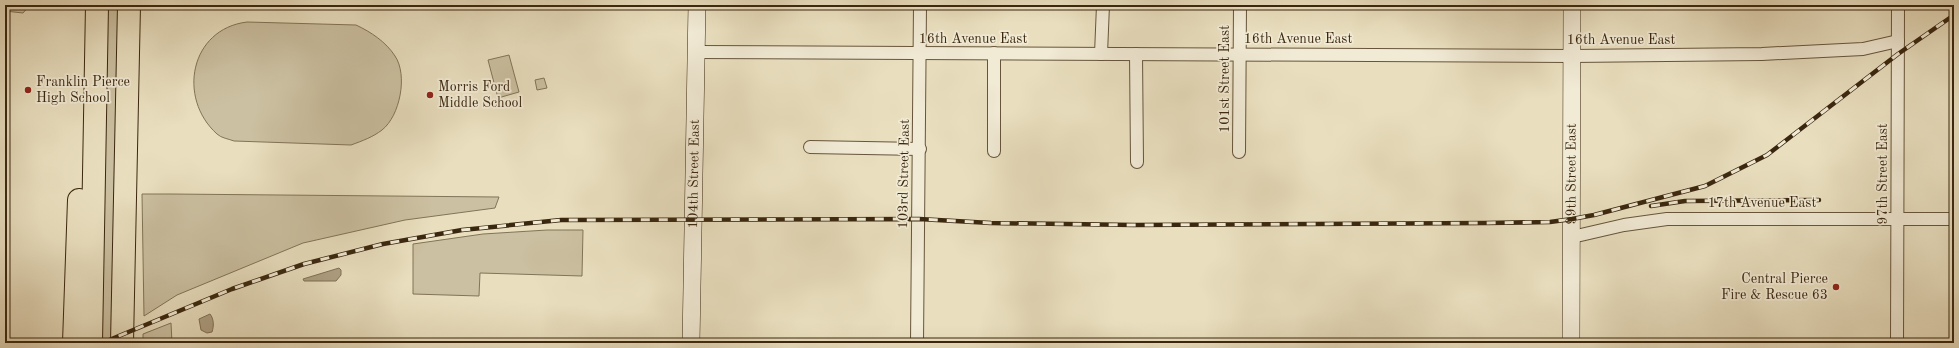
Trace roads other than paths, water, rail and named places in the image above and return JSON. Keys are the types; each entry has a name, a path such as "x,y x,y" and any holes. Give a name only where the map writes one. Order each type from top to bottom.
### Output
{"highway":[{"path":"91,343 97,5"},
{"path":"122,343 129,5"},
{"path":"74,343 81,153 97,52"},
{"path":"128,52 135,153 134,343"}],"street":[{"name":"104th Street East","path":"691,343 697,5"},
{"name":"103rd Street East","path":"917,343 920,148 920,5"},
{"path":"1101,54 1103,5"},
{"name":"101st Street East","path":"1239,152 1240,5"},
{"name":"99th Street East","path":"1572,5 1572,343"},
{"name":"97th Street East","path":"1897,343 1898,5"},
{"name":"16th Avenue East","path":"696,52 1572,56 1770,54 1863,49 1898,41"},
{"path":"994,53 994,151"},
{"path":"1136,54 1137,162"},
{"path":"810,147 920,148"},
{"name":"17th Avenue East","path":"1572,237 1624,225 1667,219 1954,219"}],"railway":[{"path":"102,343 232,289 304,264 383,244 462,230 561,220 919,219 991,223 1134,225 1486,223 1550,222 1572,219 1594,215 1705,186 1767,155 1898,54 1954,15"},
{"path":"1651,206 1685,201 1819,200"}],"place":[{"name":"Franklin Pierce High School","path":"28,90"},
{"name":"Morris Ford Middle School","path":"430,95"},
{"name":"Central Pierce Fire & Rescue 63","path":"1836,287"}]}
